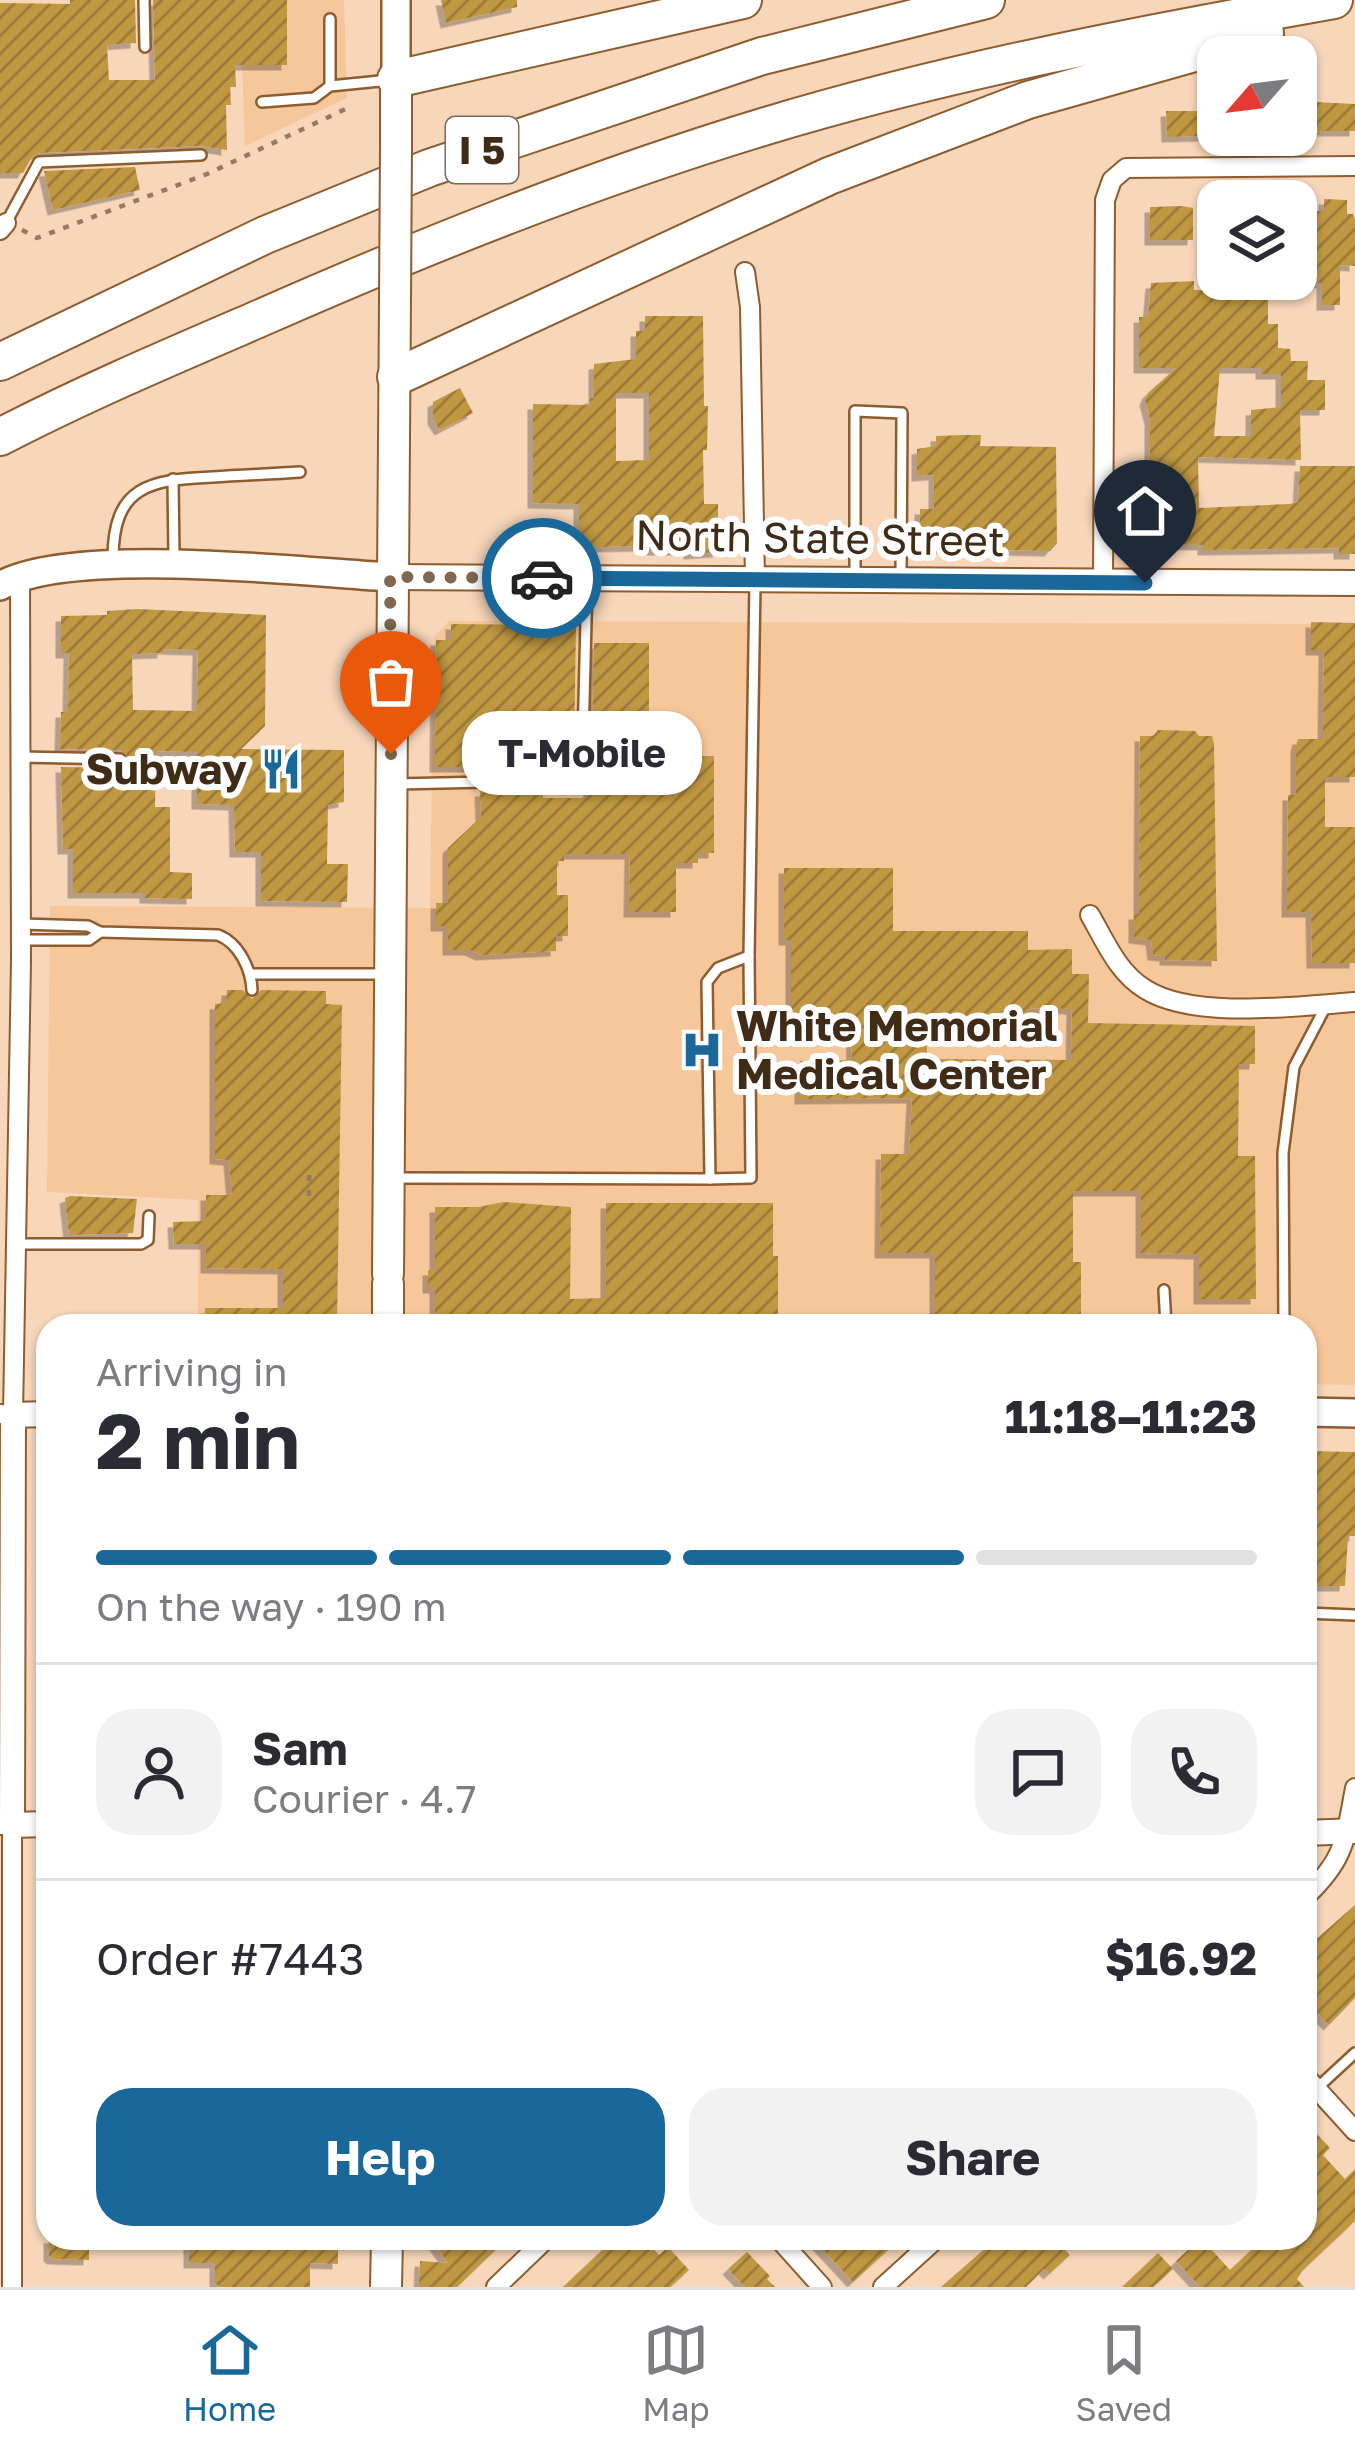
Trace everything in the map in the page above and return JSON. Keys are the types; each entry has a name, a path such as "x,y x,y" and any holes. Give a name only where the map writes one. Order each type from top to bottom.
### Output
{"highway":[{"path":"396,79 742,0"},
{"name":"I 5","path":"0,362 265,235 429,168 762,56 986,0"},
{"name":"I 5","path":"0,437 454,233 626,170 771,125 1114,39 1334,0"},
{"path":"396,377 829,176 1028,100 1355,8"}],"main road":[{"path":"388,1314 396,0"},
{"name":"North State Street","path":"10,580 70,566 113,565 390,577"},
{"path":"1317,1412 1355,1413"},
{"path":"386,2287 387,2250"}],"street":[{"path":"1103,583 1105,200 1112,180 1126,168 1355,166"},
{"path":"746,272 755,580"},
{"name":"North State Street","path":"390,577 755,580 855,568 1103,583 1355,583"},
{"path":"10,580 20,757 21,932 16,1244 6,1414 12,2287"},
{"path":"1090,915 1119,966 1144,989 1182,1005 1355,1002"},
{"path":"0,1034 19,1044"},
{"path":"1317,1885 1333,1870 1351,1831 1355,1788"},
{"path":"6,1825 36,1824"},
{"path":"1317,1832 1351,1831"},
{"path":"1317,2089 1355,2131"},
{"path":"496,2287 535,2250"},
{"path":"789,2250 822,2287"},
{"path":"884,2287 924,2250"}],"lane":[{"path":"144,0 145,47"},
{"path":"330,19 330,86"},
{"path":"262,102 314,98 330,86 396,79"},
{"path":"3,226 39,162 201,154"},
{"path":"855,568 856,411 902,413 901,569"},
{"path":"113,565 113,530 125,505 152,482 300,472"},
{"path":"173,479 174,566"},
{"path":"562,625 575,578"},
{"path":"391,784 582,780 575,578"},
{"path":"389,1178 751,1178 748,956 755,580"},
{"path":"20,757 120,759"},
{"path":"21,932 89,940 100,932 218,935 229,939 252,974 253,990"},
{"path":"710,1179 706,982 718,968 748,956"},
{"path":"252,974 391,974"},
{"path":"1284,1314 1282,1153 1294,1067 1327,1004"},
{"path":"16,1244 141,1244 148,1240 149,1216"},
{"path":"1164,1290 1165,1314"},
{"path":"1317,1613 1355,1615"},
{"path":"1317,2078 1355,2054"}],"path":[{"path":"3,226 38,238 207,174 352,106"},
{"path":"309,1172 309,1196"}],"shaded area":[{"path":"240,0 344,0 347,98 245,146"},
{"name":"White Memorial Medical Center","path":"449,621 1355,624 1355,1385 1317,1384 1317,1314 198,1314 198,1200 47,1192 50,906 430,908 434,637"}],"building":[{"path":"70,0 135,0 136,43 107,45 109,80 155,80 153,0 287,0 287,65 235,65 236,87 230,87 231,105 226,105 227,150 201,146 39,153 23,173 0,173 0,3 70,4"},
{"path":"441,0 517,0 517,7 446,23"},
{"path":"1317,102 1355,104 1355,131 1320,131 1317,135"},
{"path":"1166,111 1197,111 1197,136 1167,137"},
{"path":"135,167 140,190 53,210 44,171"},
{"path":"1324,199 1347,200 1347,214 1355,219 1355,266 1340,265 1340,305 1322,305 1322,283 1317,283 1317,211 1324,211"},
{"path":"1150,207 1193,208 1193,240 1150,240"},
{"path":"1194,281 1197,300 1268,300 1268,324 1278,324 1278,348 1290,349 1291,361 1308,361 1307,380 1325,380 1325,410 1300,410 1301,460 1198,457 1199,508 1298,502 1300,466 1355,466 1355,554 1339,554 1339,548 1203,550 1203,545 1144,544 1150,464 1145,400 1176,368 1139,368 1139,317 1148,317 1151,283","holes":["1220,368 1261,368 1261,374 1281,374 1281,407 1251,410 1251,436 1214,436"]},
{"path":"645,316 703,316 704,406 708,406 704,504 718,504 718,552 590,547 590,542 579,542 579,504 533,503 533,404 590,405 594,364 636,359 636,331 645,331","holes":["616,393 649,393 649,460 616,461"]},
{"path":"460,388 473,413 440,430 433,419 433,402"},
{"path":"981,435 980,446 1056,447 1057,543 1050,551 926,548 926,543 920,543 920,509 934,509 934,475 917,476 917,449 936,446 936,436"},
{"path":"107,611 266,615 265,726 241,749 344,750 344,802 328,805 327,864 348,864 347,902 261,901 261,852 235,852 234,805 197,804 197,752 156,751 155,807 170,807 170,872 192,873 192,899 145,898 145,893 73,893 73,849 63,849 61,767 121,768 129,758 120,750 60,749 61,712 68,712 69,653 61,653 61,616 107,615","holes":["198,650 197,711 133,710 132,654"]},
{"path":"1311,622 1355,623 1355,777 1325,777 1325,827 1355,827 1355,963 1312,963 1311,912 1287,912 1288,795 1296,795 1296,746 1298,739 1323,739 1324,650 1311,650"},
{"path":"451,624 553,625 563,634 576,625 574,752 543,755 543,772 480,773 480,767 435,767 436,640 451,640"},
{"path":"594,643 649,643 649,730 655,730 655,750 675,750 675,756 714,756 714,853 698,853 698,863 676,863 676,912 629,912 630,854 564,854 564,861 557,861 557,895 568,895 568,936 556,936 556,951 481,955 448,950 448,926 436,926 436,903 448,903 448,848 481,817 480,791 543,790 543,798 587,798"},
{"path":"1158,730 1212,736 1217,961 1165,960 1165,956 1153,955 1151,940 1134,938 1134,914 1139,914 1140,736 1153,736"},
{"path":"784,868 893,868 893,931 1028,931 1028,950 1072,949 1072,974 1089,974 1088,1023 1255,1026 1255,1064 1239,1064 1238,1156 1255,1156 1256,1299 1199,1299 1199,1254 1141,1253 1141,1191 1073,1191 1073,1262 1081,1262 1081,1314 935,1314 935,1253 880,1253 881,1154 909,1154 912,1098 800,1099 800,1061 852,1060 851,1025 843,1025 843,1020 791,1016 791,940 784,940","holes":["1029,1008 1072,1009 1071,1060 927,1059 927,1024 1029,1025"]},
{"path":"227,990 243,990 252,999 261,990 326,991 326,1004 342,1005 337,1314 205,1314 205,1308 283,1308 283,1269 206,1268 206,1244 174,1244 173,1222 206,1221 206,1195 232,1195 229,1160 215,1159 215,1004 226,1003"},
{"path":"65,1198 137,1199 133,1233 69,1235"},
{"path":"503,1202 571,1207 570,1299 606,1298 606,1203 773,1203 778,1314 435,1314 435,1288 428,1288 428,1270 435,1270 435,1207"},
{"path":"1317,1451 1355,1452 1355,1536 1348,1536 1345,1586 1317,1586"},
{"path":"1355,1905 1355,1998 1329,2025 1317,2013 1317,1938"},
{"path":"1317,2134 1330,2148 1323,2155 1345,2179 1355,2169 1355,2221 1303,2270 1297,2279 1304,2287 1200,2287 1176,2261 1188,2250 1212,2250 1230,2270 1251,2250 1317,2250"},
{"path":"49,2250 89,2250 89,2260 49,2256"},
{"path":"189,2250 338,2250 338,2264 310,2263 310,2287 220,2287 215,2283 215,2263 189,2263"},
{"path":"439,2250 496,2250 457,2287 419,2287 420,2261 448,2263"},
{"path":"602,2250 654,2250 659,2255 671,2250 689,2270 670,2287 563,2287"},
{"path":"823,2250 888,2250 853,2282"},
{"path":"983,2250 1065,2250 1070,2255 1049,2274 1044,2269 1026,2287 941,2287"},
{"path":"747,2252 775,2287 745,2287 728,2269"},
{"path":"1158,2253 1173,2269 1153,2287 1122,2287"}],"way so far":[{"path":"391,754 390,577 542,578"}],"place":[{"name":"T-Mobile","path":"391,754"},
{"name":"Subway","path":"281,769"},
{"name":"White Memorial Medical Center","path":"702,1050"}],"route":[{"path":"542,578 1145,583"}]}
